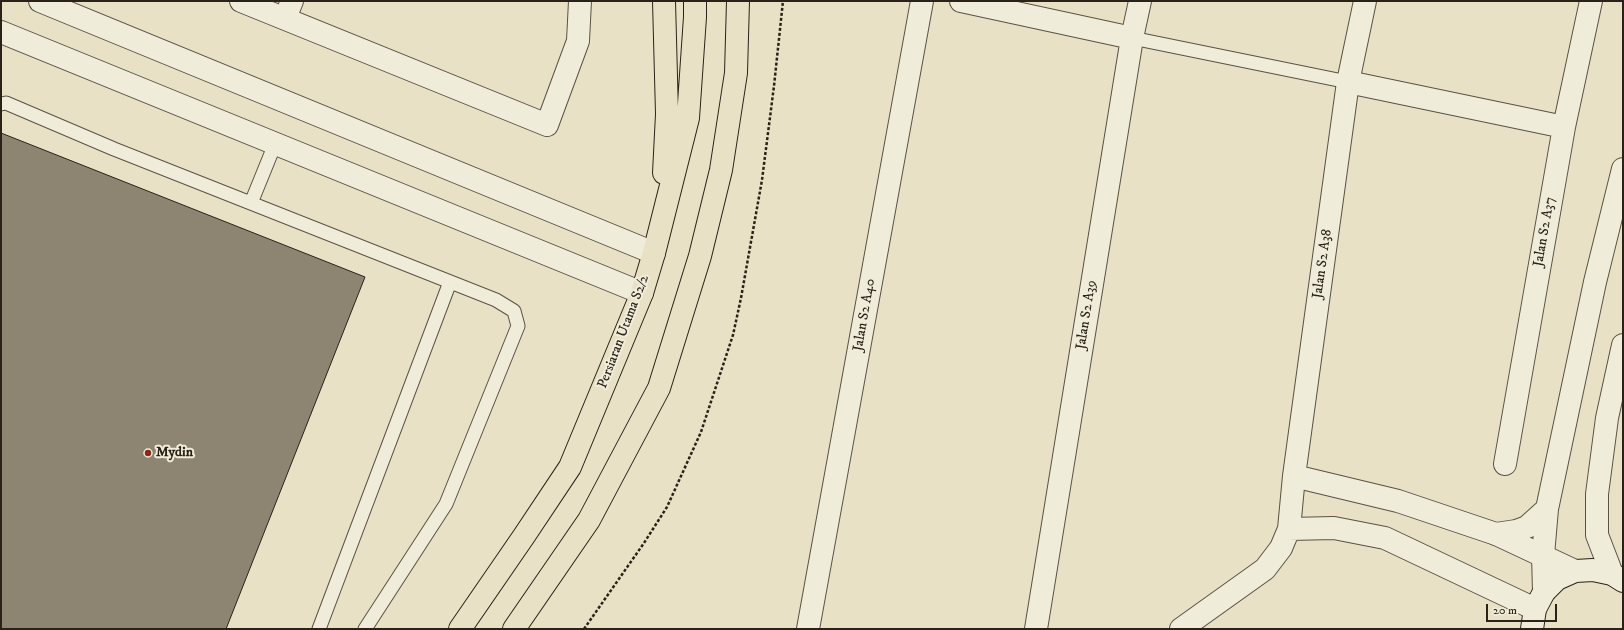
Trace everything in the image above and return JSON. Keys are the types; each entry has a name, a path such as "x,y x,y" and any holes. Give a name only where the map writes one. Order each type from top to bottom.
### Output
{"main road":[{"path":"662,220 667,114 664,1"},
{"name":"Persiaran Utama S2/2","path":"460,629 570,467 642,293 654,253 688,118 695,1"},
{"path":"514,629 589,520 659,388 700,256 721,170 736,74 738,1"}],"street":[{"path":"40,1 654,253"},
{"path":"241,1 289,10 547,125 578,41 580,1"},
{"name":"Jalan S2 A40","path":"808,629 922,1"},
{"path":"962,1 1132,38"},
{"name":"Jalan S2 A39","path":"1036,629 1132,38 1140,1"},
{"name":"Jalan S2 A38","path":"1290,529 1294,476 1348,82 1366,1"},
{"name":"Jalan S2 A37","path":"1505,464 1564,126 1591,1"},
{"path":"1,32 642,293"},
{"path":"1348,82 1564,126"},
{"path":"1535,617 1547,509 1595,282 1623,170"},
{"path":"1617,578 1596,534 1596,494 1608,418 1623,345"},
{"path":"1294,476 1398,501 1496,534 1574,571"},
{"path":"1496,534 1516,531 1527,527 1547,509"},
{"path":"1181,629 1265,569 1281,548 1290,529 1334,528 1386,538 1535,617"},
{"path":"1535,617 1557,579 1574,571 1593,570 1617,578"}],"lane":[{"path":"1132,38 1348,82"},
{"path":"1,104 6,103 114,149 496,300 514,311 518,326 446,504 365,629"},
{"path":"251,203 275,144"},
{"path":"320,629 450,282"}],"path":[{"path":"584,629 644,543 667,507 701,432 732,335 741,298 762,180 774,86 782,1"}],"building":[{"name":"Mydin","path":"1,133 365,277 226,629 1,629"}],"place":[{"name":"Mydin","path":"148,453"}]}
